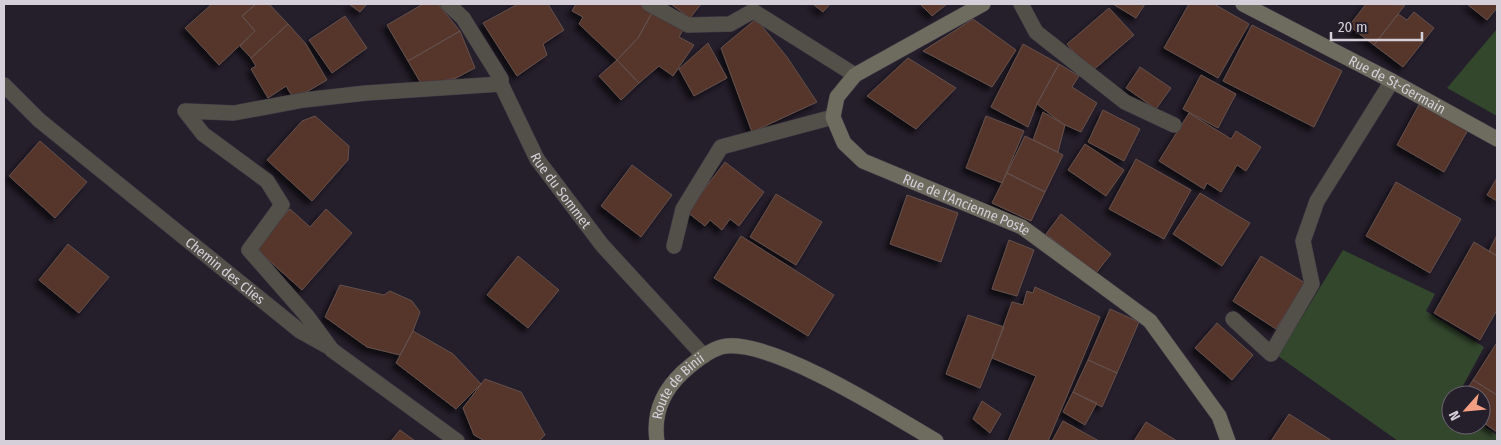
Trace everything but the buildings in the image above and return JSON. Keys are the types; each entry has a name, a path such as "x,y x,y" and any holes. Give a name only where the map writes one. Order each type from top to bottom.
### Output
{"street":[{"name":"Rue du Sommet","path":"448,4 463,18 501,79 501,84 537,159 602,245 704,356"},
{"path":"650,4 688,25 730,24 754,11 855,75"},
{"path":"674,246 683,209 721,147 833,117 836,97 855,75 984,4"},
{"path":"1021,4 1032,26 1043,38 1125,102 1174,125"},
{"name":"Rue de St-Germain","path":"1243,4 1392,81 1497,140"},
{"path":"1233,319 1271,354 1312,284 1303,241 1317,202 1392,81"},
{"path":"332,350 308,316 249,250 282,205 267,181 203,134 185,111 234,113 304,100 366,93 501,84"},
{"name":"Chemin des Clies","path":"4,85 24,108 142,206 300,331 332,350 457,441"},
{"name":"Rue de l'Ancienne Poste","path":"833,117 844,143 863,161 1022,227 1150,321 1219,416 1228,441"},
{"name":"Route de Binii","path":"657,441 657,422 663,394 688,368 704,356 725,346 751,347 820,376 936,441"}],"green space":[{"path":"1497,29 1497,116 1447,88"},
{"path":"1343,250 1435,294 1426,311 1484,347 1463,385 1441,385 1441,435 1491,435 1491,431 1497,435 1497,441 1398,441 1278,356"}]}
